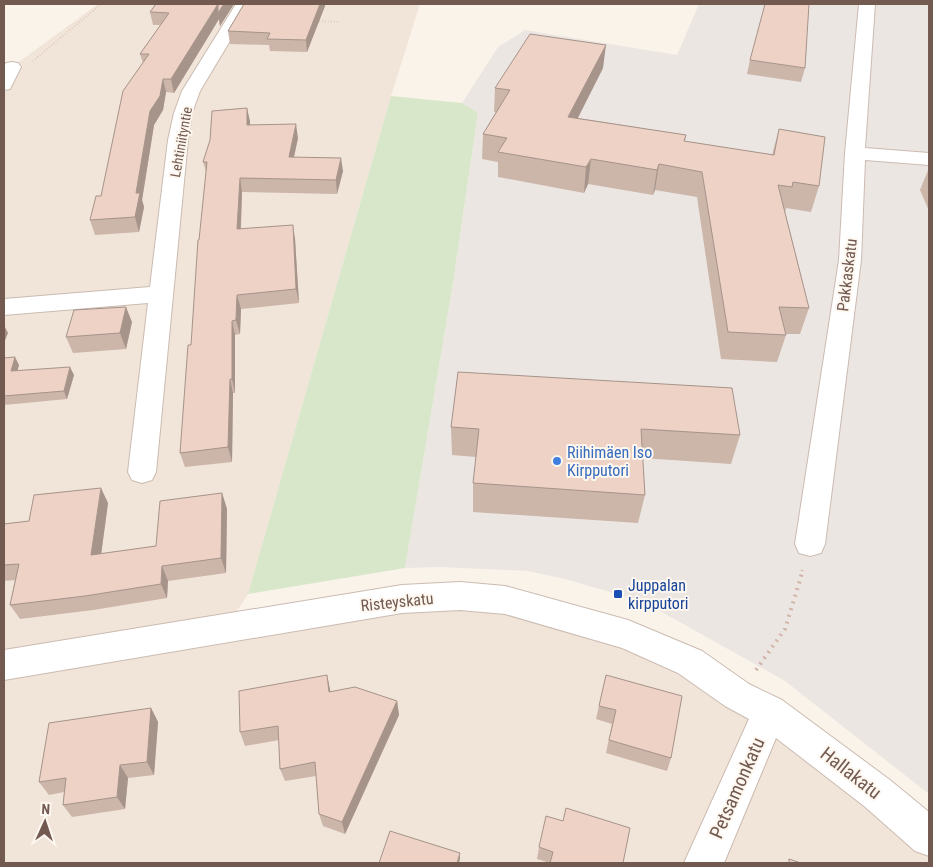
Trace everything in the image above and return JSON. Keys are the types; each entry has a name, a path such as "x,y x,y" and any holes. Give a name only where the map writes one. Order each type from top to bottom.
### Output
{"street":[{"name":"Lehtiniityntie","path":"142,472 178,140 183,113 191,91 244,4"},
{"name":"Pakkaskatu","path":"810,544 822,444 850,260 855,153 867,4"},
{"path":"4,85 12,67"},
{"path":"855,153 929,159"},
{"path":"4,307 161,294"},
{"name":"Risteyskatu","path":"4,665 402,599 460,596 505,600 548,610 628,635 690,662 737,695 770,712"},
{"name":"Hallakatu","path":"770,712 877,793 929,837"},
{"name":"Petsamonkatu","path":"704,863 770,712"}],"path":[{"path":"12,67 35,60 101,4"},
{"path":"310,21 338,22"},
{"path":"737,695 785,629 810,544"}],"shaded area":[{"path":"98,4 420,4 391,96 248,594 226,628 460,596 690,662 895,824 929,854 929,863 4,863 4,85 12,67"},
{"path":"699,4 929,4 929,794 785,681 644,602 565,579 528,571 441,567 405,568 453,283 478,114 462,103 498,47 525,30 677,55"}],"green space":[{"path":"391,96 462,103 478,113 453,283 405,568 248,594"}],"building":[{"path":"156,4 218,4 171,79 163,79 160,96 150,111 136,193 140,193 135,217 90,220 96,196 101,196 123,91 149,54 140,54 169,13 150,12"},
{"path":"218,4 224,4 218,13"},
{"path":"244,4 320,4 306,40 267,39 270,33 228,31"},
{"path":"765,4 809,4 805,68 750,60"},
{"path":"530,34 606,45 568,117 686,135 684,141 774,155 779,129 825,137 819,186 793,182 792,187 778,185 809,308 779,307 786,335 728,332 702,172 659,164 657,170 591,159 586,167 498,152 507,138 483,134 510,90 495,88"},
{"path":"247,108 247,125 296,124 289,157 341,158 336,180 240,178 237,229 293,225 296,289 237,295 236,320 232,321 232,379 230,379 228,447 180,453 188,345 191,345 198,240 207,162 203,162 210,140 212,111"},
{"path":"126,307 120,333 66,337 74,310"},
{"path":"15,357 11,371 70,367 64,391 4,396 4,358"},
{"name":"Riihimäen Iso Kirpputori","path":"458,372 732,388 740,435 641,429 645,495 473,483 479,429 451,427"},
{"path":"101,488 91,555 156,546 160,501 222,493 221,558 162,566 161,584 10,605 19,564 4,565 4,524 29,521 34,495"},
{"path":"327,675 329,692 355,687 397,701 342,822 319,814 315,762 280,769 278,726 240,732 239,691"},
{"path":"606,675 682,696 671,758 609,740 616,710 599,706"},
{"path":"151,708 147,762 120,765 117,797 63,805 66,778 39,782 49,723"},
{"path":"566,808 630,828 623,863 550,863 553,852 539,847 546,816 563,821"},
{"path":"390,831 460,853 457,863 379,863"},
{"path":"789,859 801,863 789,863"}],"place":[{"name":"Riihimäen Iso Kirpputori","path":"557,461"},
{"name":"Juppalan kirpputori","path":"618,594"}]}
